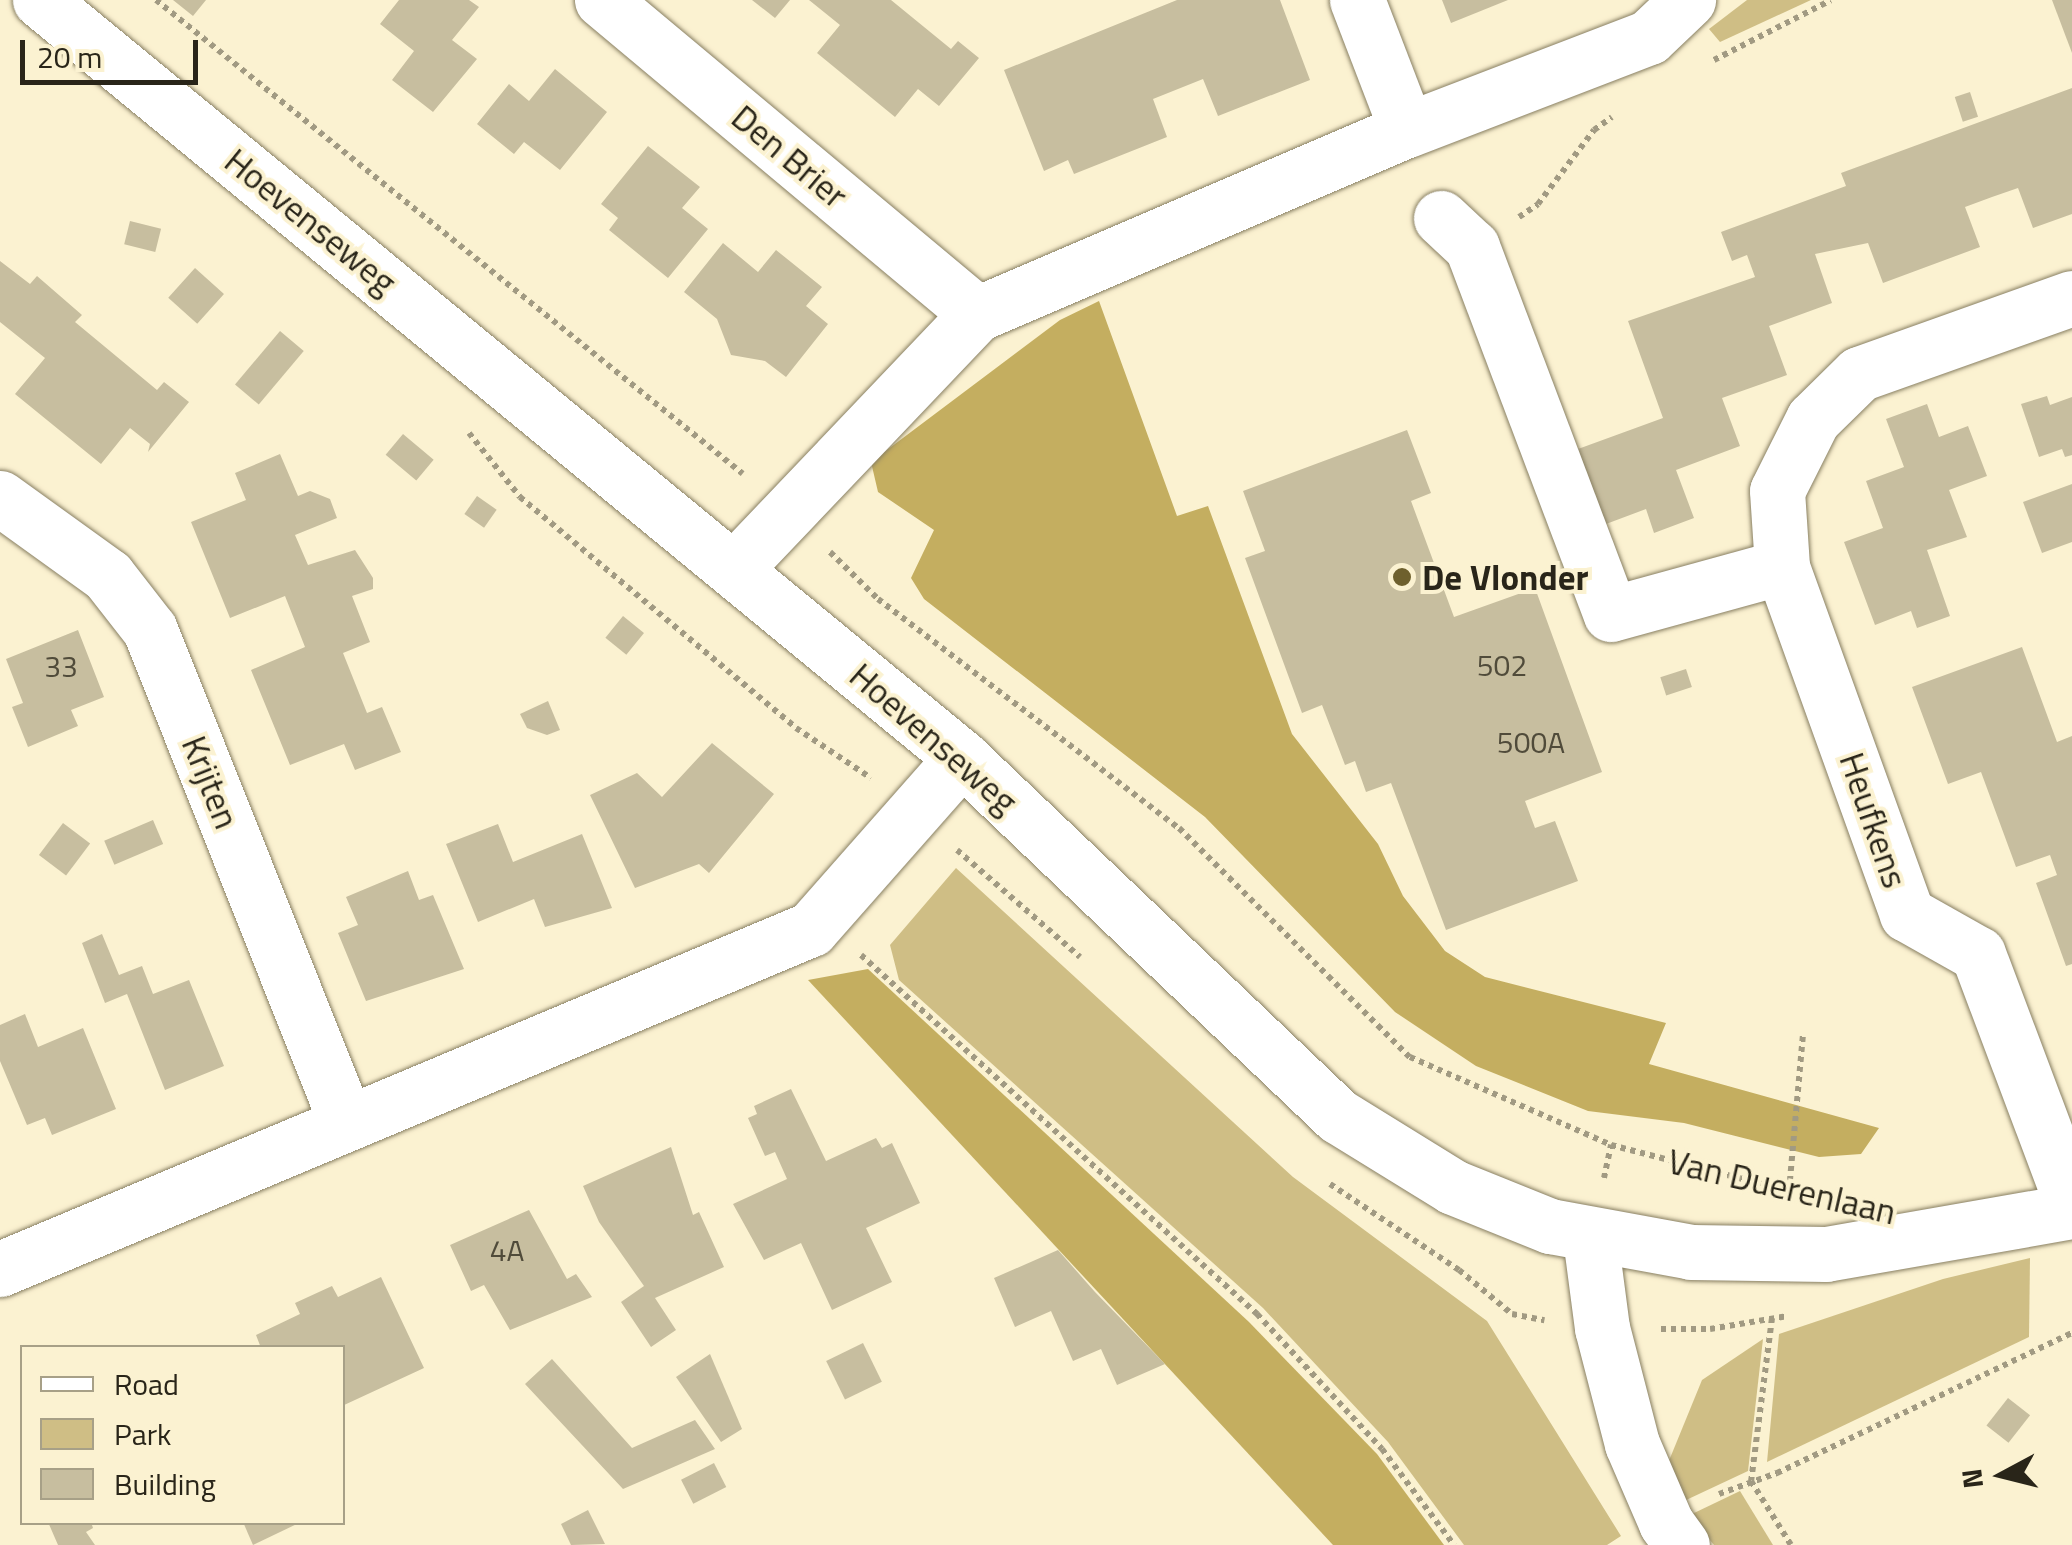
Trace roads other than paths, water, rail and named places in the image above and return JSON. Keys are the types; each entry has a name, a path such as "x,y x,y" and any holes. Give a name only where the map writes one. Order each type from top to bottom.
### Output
{"street":[{"name":"Hoevenseweg","path":"40,0 962,758 1338,1116 1453,1187 1590,1237"},
{"name":"Den Brier","path":"602,0 977,314"},
{"path":"1357,0 1408,130"},
{"path":"735,568 786,509 977,314 1408,130 1649,37 1688,0"},
{"path":"1457,233 1611,614 1782,567"},
{"name":"Heufkens","path":"2072,298 1860,374 1813,419 1777,492 1782,567 1907,914 1978,954 2072,1208"},
{"name":"Krijten","path":"0,498 108,576 150,630 346,1122"},
{"path":"0,1269 811,929 911,810 962,758"},
{"name":"Van Duerenlaan","path":"1590,1237 1691,1252 1826,1254 2072,1208"},
{"path":"1590,1237 1602,1328 1628,1428 1674,1534"}],"place":[{"name":"De Vlonder","path":"1402,577"}]}
